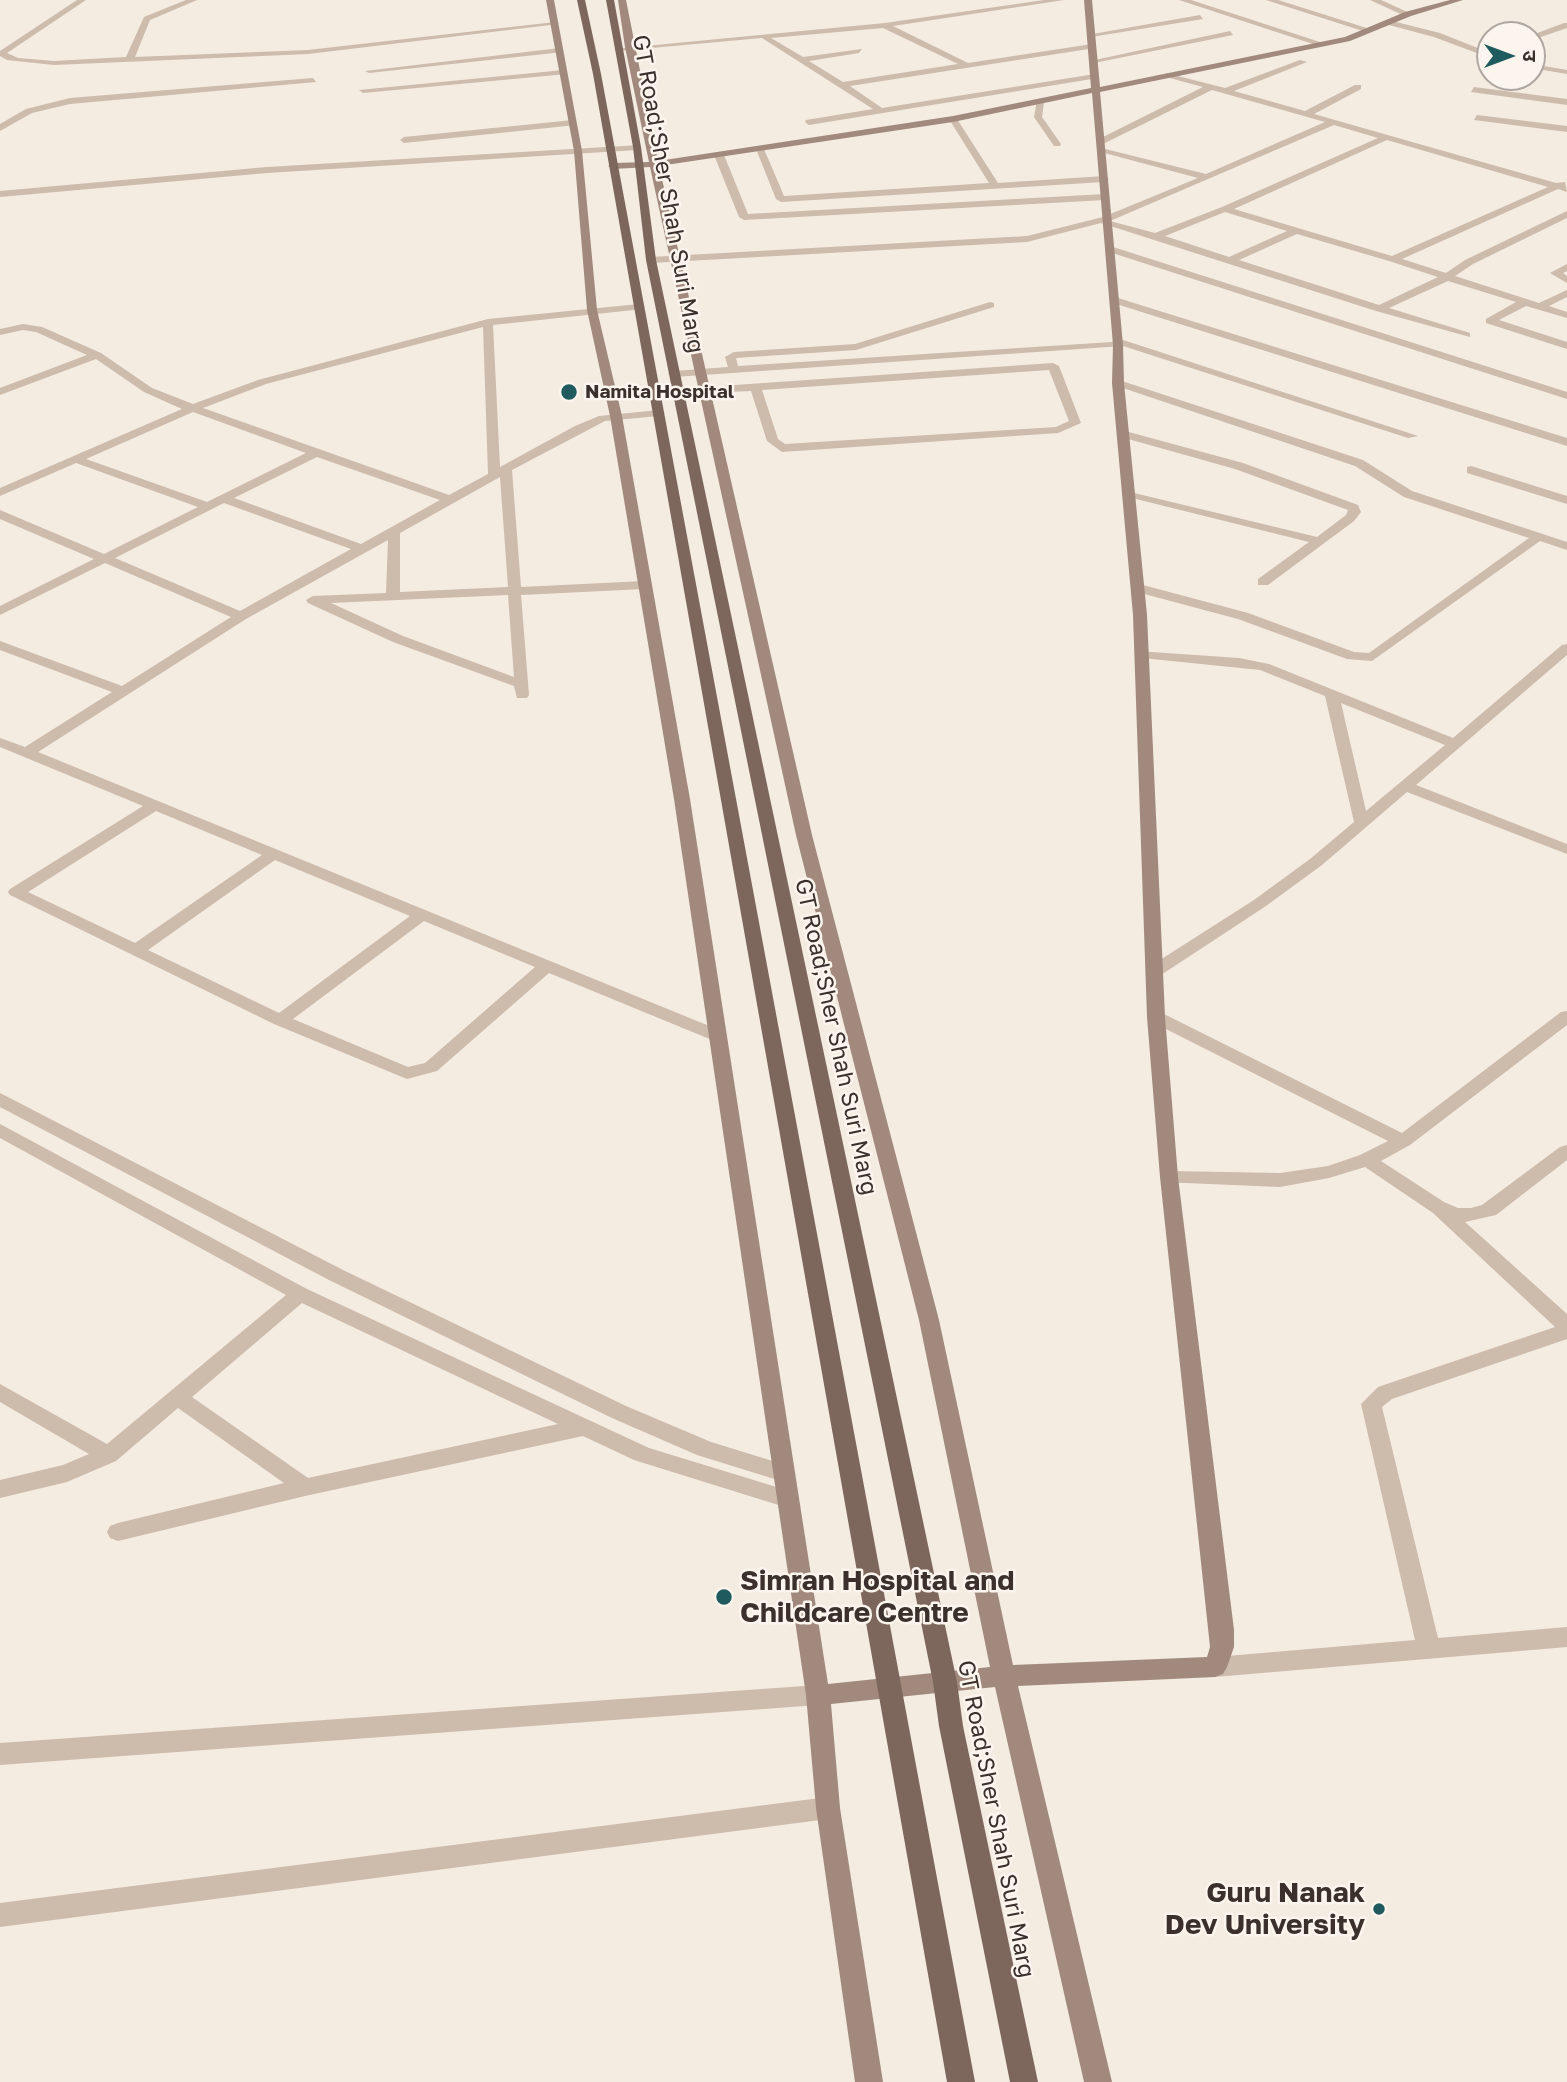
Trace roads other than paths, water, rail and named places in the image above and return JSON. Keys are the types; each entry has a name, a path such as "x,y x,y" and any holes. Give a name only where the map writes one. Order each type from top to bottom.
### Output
{"main road":[{"path":"550,0 578,151 592,310 616,416 682,799 818,1695 828,1808 869,2082"},
{"name":"GT Road;Sher Shah Suri Marg","path":"581,0 659,413 961,2082"},
{"name":"GT Road;Sher Shah Suri Marg","path":"610,0 623,48 637,147 647,165 651,260 945,1682 951,1727 1024,2082"},
{"path":"622,0 623,48 647,165 674,258 702,372 804,835 929,1320 1004,1676 1098,2082"},
{"path":"818,1695 1004,1676 1214,1667 1222,1647 1169,1177 1157,1017 1138,588 1118,383 1114,300 1088,0"},
{"path":"612,157 647,165 953,119 1040,102 1094,62 1169,75 1346,39 1408,14 1459,0"}],"street":[{"path":"82,0 2,53 7,58 32,62 129,61 330,50 555,24"},
{"path":"129,61 147,19 193,0"},
{"path":"1000,0 1014,7"},
{"path":"623,48 886,25 1060,0"},
{"path":"1183,0 1322,44"},
{"path":"1270,0 1368,30"},
{"path":"1374,0 1408,14"},
{"path":"842,85 968,66 1094,62 1200,17"},
{"path":"1388,22 1437,35 1476,50"},
{"path":"886,25 968,66"},
{"path":"1546,33 1567,25"},
{"path":"809,122 881,111 1230,33"},
{"path":"765,37 881,111"},
{"path":"369,71 560,50"},
{"path":"801,60 859,51"},
{"path":"1226,91 1303,62"},
{"path":"1546,68 1567,72"},
{"path":"363,90 564,72"},
{"path":"1169,75 1384,138 1564,185"},
{"path":"0,128 29,111 70,101 313,80"},
{"path":"1100,146 1213,86"},
{"path":"1305,115 1358,87"},
{"path":"1474,90 1567,102"},
{"path":"1040,102 1038,117 1057,145"},
{"path":"1478,118 1567,129"},
{"path":"953,119 995,186"},
{"path":"651,260 1017,241 1106,221 1331,122"},
{"path":"404,140 573,123"},
{"path":"1156,236 1225,209 1384,138"},
{"path":"1100,146 1205,177"},
{"path":"0,194 267,170 578,151 612,157 637,147"},
{"path":"760,149 781,199 1104,179"},
{"path":"719,155 744,217 1105,197"},
{"path":"1393,259 1564,185"},
{"path":"1225,209 1567,315"},
{"path":"1380,309 1567,214"},
{"path":"1106,221 1380,309 1567,346"},
{"path":"1230,260 1297,230"},
{"path":"1110,249 1439,351 1567,396"},
{"path":"1567,267 1555,273 1567,280"},
{"path":"1538,307 1567,293"},
{"path":"1114,300 1567,442"},
{"path":"1455,341 1525,302"},
{"path":"734,370 730,357 734,355 856,347 990,305"},
{"path":"0,492 191,409 262,382 488,322 639,307"},
{"path":"288,589 398,639 521,689 488,322"},
{"path":"0,332 23,327 38,329 97,355 148,390 191,409 451,500"},
{"path":"674,374 1117,343 1412,436"},
{"path":"834,349 838,363"},
{"path":"0,392 97,355"},
{"path":"706,390 1053,366 1075,423 1058,430 782,448 773,441 754,387"},
{"path":"1118,383 1359,463 1408,494 1567,546"},
{"path":"28,752 241,616 591,422 616,416 659,413"},
{"path":"1125,435 1239,466 1354,508 1355,512 1350,518 1263,582"},
{"path":"0,611 315,453"},
{"path":"75,460 209,507"},
{"path":"1471,470 1567,500"},
{"path":"1130,496 1319,541"},
{"path":"224,499 362,549"},
{"path":"0,514 241,616"},
{"path":"393,597 394,531"},
{"path":"1138,588 1243,616 1352,656 1372,657 1538,537"},
{"path":"313,600 644,585"},
{"path":"0,645 123,691"},
{"path":"1155,971 1261,903 1315,862 1567,648"},
{"path":"1142,654 1239,662 1264,667 1456,744"},
{"path":"1332,694 1362,821"},
{"path":"0,742 718,1036"},
{"path":"1406,786 1567,849"},
{"path":"8,888 155,805"},
{"path":"137,950 274,854"},
{"path":"8,888 280,1020 407,1073 431,1068 547,966"},
{"path":"280,1020 422,915"},
{"path":"1169,1177 1280,1180 1329,1172 1367,1160 1403,1141 1567,1016"},
{"path":"1157,1017 1403,1141"},
{"path":"0,1099 336,1275 618,1412 705,1449 784,1473"},
{"path":"0,1130 300,1294 584,1427 642,1454 788,1499"},
{"path":"1437,1207 1456,1215 1471,1215 1489,1210 1567,1151"},
{"path":"1367,1160 1437,1207 1567,1329 1385,1393 1371,1404 1429,1650"},
{"path":"0,1489 67,1473 107,1455 300,1294"},
{"path":"0,1392 107,1455"},
{"path":"177,1397 305,1487"},
{"path":"118,1532 305,1487 584,1427"},
{"path":"1214,1667 1567,1637"},
{"path":"0,1754 818,1695"},
{"path":"0,1915 828,1808"}],"place":[{"name":"Namita Hospital","path":"569,392"},
{"name":"Simran Hospital and Childcare Centre","path":"724,1597"},
{"name":"Guru Nanak Dev University","path":"1379,1909"}]}
